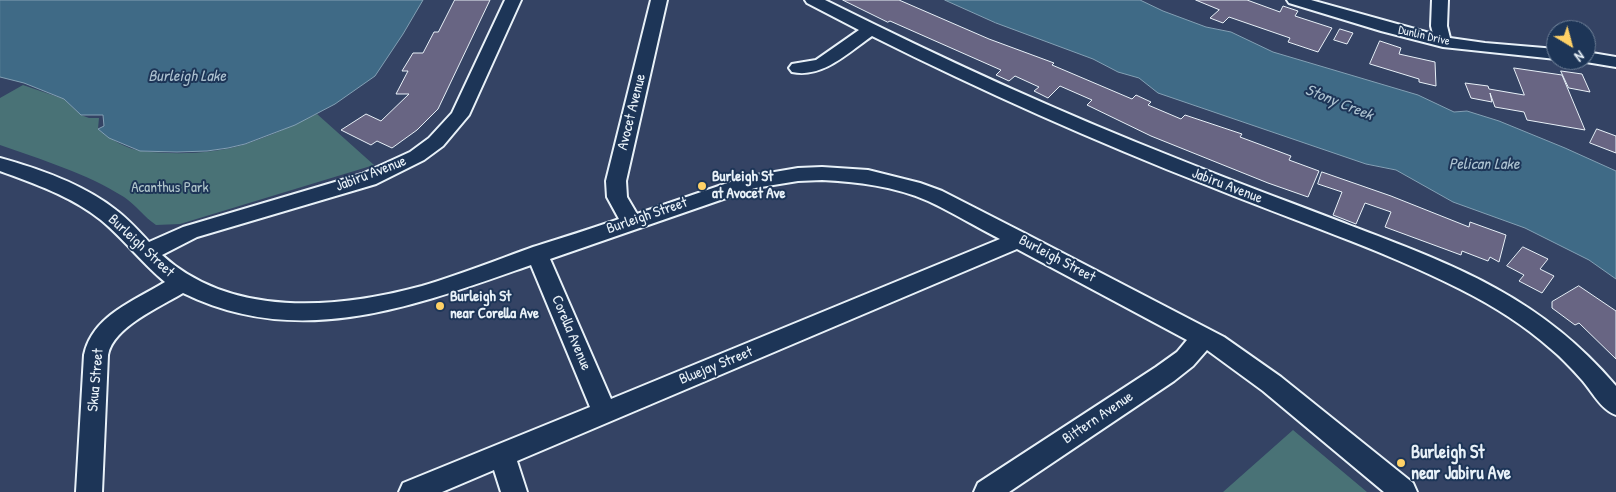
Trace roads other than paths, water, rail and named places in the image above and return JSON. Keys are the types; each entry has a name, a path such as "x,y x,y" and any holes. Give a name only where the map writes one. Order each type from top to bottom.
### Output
{"street":[{"name":"Jabiru Avenue","path":"148,252 190,232 369,178 417,156 436,142 460,115 513,0"},
{"name":"Avocet Avenue","path":"631,222 617,197 616,181 659,0"},
{"name":"Jabiru Avenue","path":"813,0 870,30 960,72 1123,144 1464,280 1520,312 1551,335 1579,359 1616,404"},
{"name":"Dunlin Drive","path":"1295,0 1381,26 1443,42 1483,48 1546,53"},
{"path":"1440,0 1439,26 1443,42"},
{"path":"798,68 821,64 870,30"},
{"path":"1596,59 1616,62"},
{"name":"Burleigh Street","path":"0,164 55,184 84,198 108,215 171,275 182,283 205,294 250,308 313,312 369,306 423,294 752,182 794,174 821,173 885,180 911,186 935,196 1019,239 1233,355 1272,384 1404,492"},
{"name":"Bluejay Street","path":"412,492 988,254 1019,239"},
{"name":"Corella Avenue","path":"537,254 604,412"},
{"name":"Skua Street","path":"89,492 96,355 99,342 108,328 182,283"},
{"name":"Bittern Avenue","path":"987,492 1165,374 1185,359 1204,338"},
{"path":"502,455 514,492"}],"water":[{"name":"Burleigh Lake","path":"0,0 423,0 375,76 335,104 295,125 245,144 207,151 177,152 140,151 109,138 98,129 104,126 103,115 81,115 64,99 24,83 0,77"},
{"name":"Pelican Lake","path":"945,0 1140,0 1206,27 1231,32 1273,52 1418,95 1454,112 1467,111 1499,121 1565,148 1616,171 1616,279 1589,260 1525,228 1453,202 1396,170 1366,164 1158,93 1139,78 1118,72 1093,59 996,23"}],"place":[{"name":"Burleigh St at Avocet Ave","path":"702,186"},
{"name":"Burleigh St near Corella Ave","path":"440,306"},
{"name":"Burleigh St near Jabiru Ave","path":"1401,463"}],"water label":[{"name":"Stony Creek","path":"1339,103"}],"park label":[{"name":"Acanthus Park","path":"170,188"}]}
